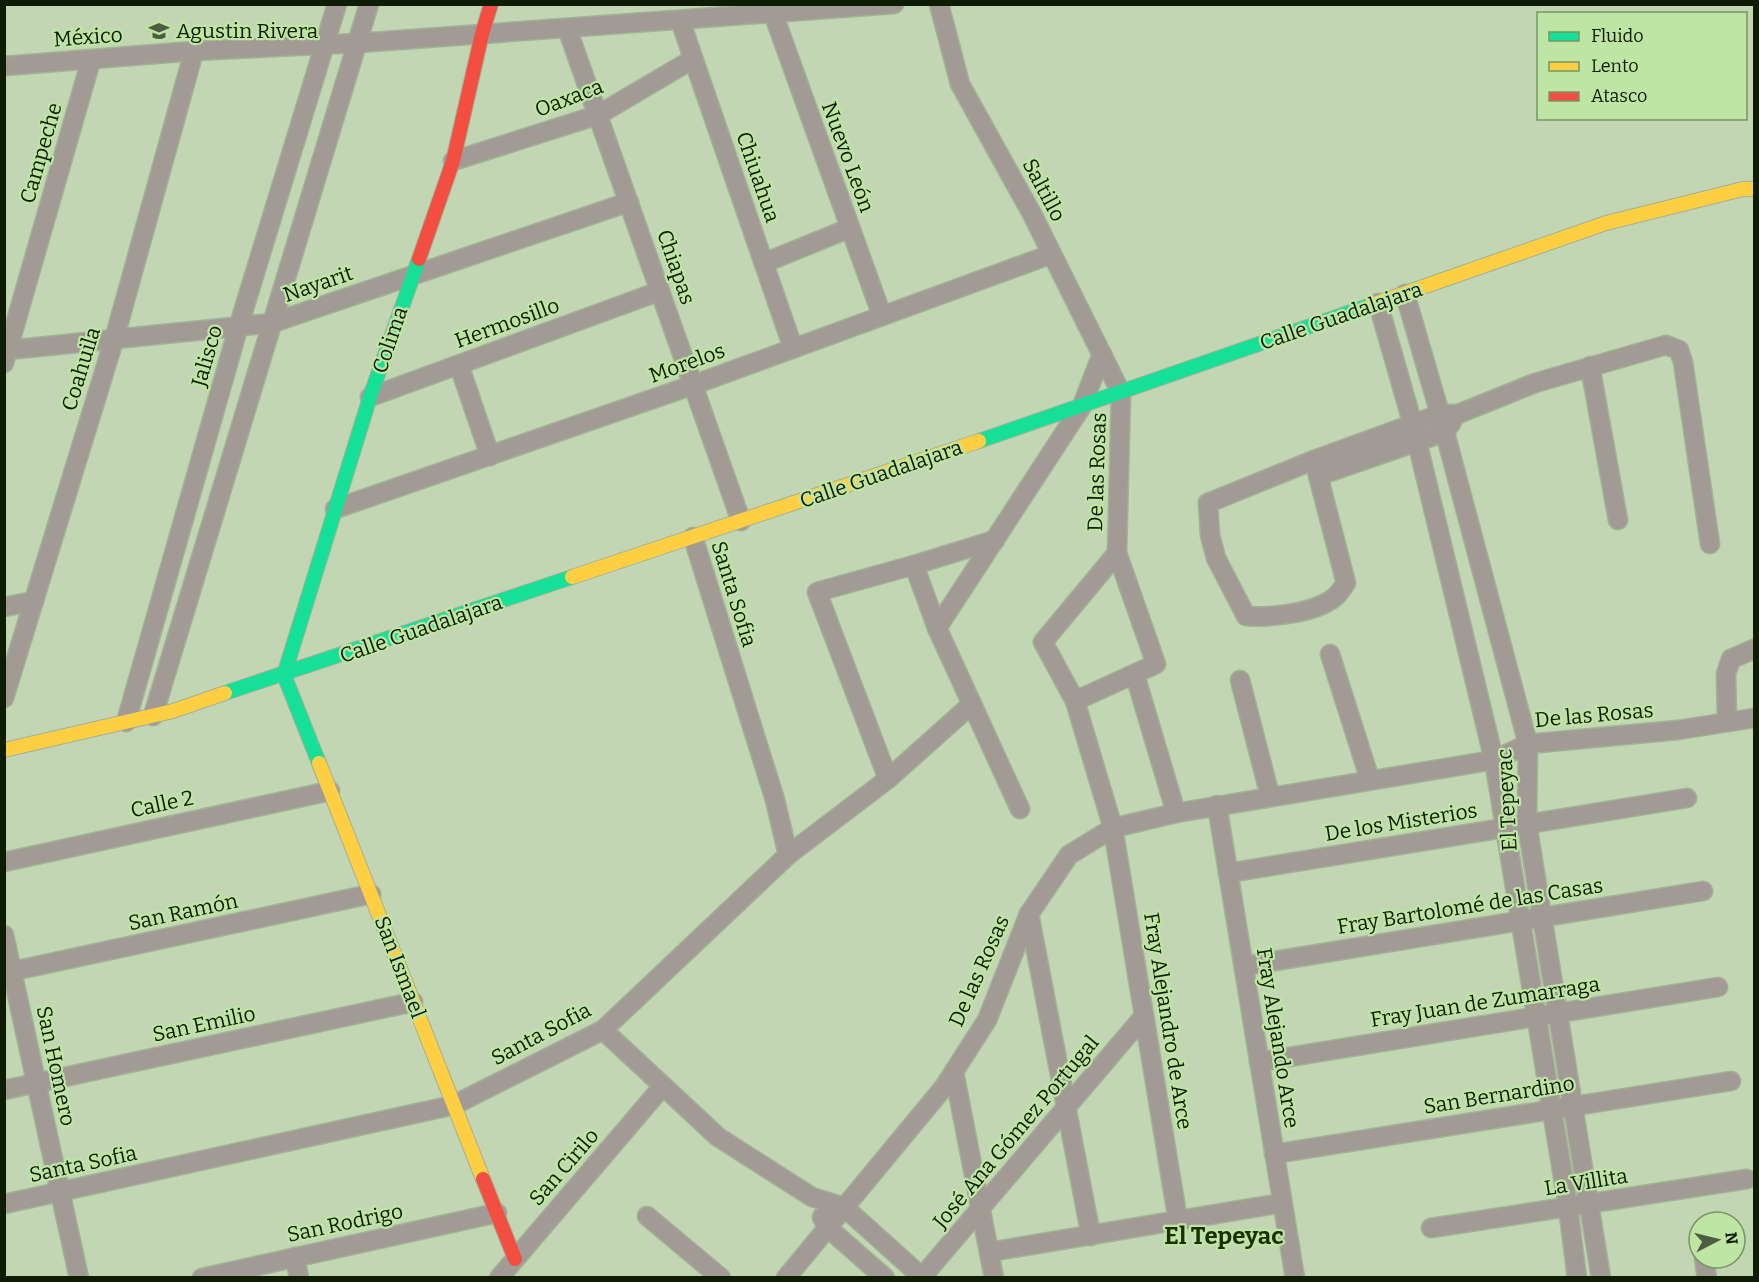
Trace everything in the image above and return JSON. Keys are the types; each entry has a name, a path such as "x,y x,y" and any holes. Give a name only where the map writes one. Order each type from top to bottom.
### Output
{"street":[{"name":"Jalisco","path":"126,722 239,325 338,4"},
{"path":"153,716 369,4"},
{"name":"Colima","path":"284,675 370,398 453,161 491,4"},
{"name":"México","path":"4,66 194,51 358,43 680,20 773,13 801,8 894,4"},
{"name":"Saltillo","path":"939,4 960,84 1052,254 1122,393"},
{"name":"Nuevo León","path":"773,13 882,316"},
{"name":"Chiuahua","path":"680,20 794,348"},
{"name":"Chiapas","path":"567,28 741,521"},
{"name":"Coahuila","path":"4,698 114,340 194,51"},
{"name":"Oaxaca","path":"453,161 598,115 693,59"},
{"name":"Campeche","path":"6,357 92,60"},
{"name":"Calle Guadalajara","path":"4,750 153,716 284,675 1122,393 1606,223 1743,189 1755,189"},
{"name":"Nayarit","path":"6,357 114,340 272,323 629,202"},
{"path":"764,263 850,228"},
{"name":"Morelos","path":"335,509 693,385 1052,254"},
{"name":"Hermosillo","path":"370,398 660,291"},
{"name":"El Tepeyac","path":"1405,294 1448,420 1528,744 1527,824 1601,1278"},
{"name":"El Tepeyac","path":"1378,303 1415,433 1494,760 1568,1207 1577,1278"},
{"path":"1316,468 1346,584 1336,596 1318,606 1267,617 1246,616 1216,558 1210,535 1208,503 1415,433 1535,383 1666,345 1678,350 1683,362 1710,544"},
{"path":"937,628 1082,406 1102,354"},
{"path":"459,365 489,456"},
{"path":"1590,366 1618,520"},
{"name":"De las Rosas","path":"1117,553 1042,642 1075,701 1156,664 1117,553 1122,393"},
{"name":"Santa Sofia","path":"4,1204 454,1105 603,1030 788,855 775,800 693,537"},
{"path":"888,779 817,592 995,540"},
{"path":"914,565 937,628 1020,809"},
{"path":"4,607 34,602"},
{"path":"1727,722 1726,674 1731,659 1755,649"},
{"path":"1330,654 1370,780"},
{"name":"San Ismael","path":"284,675 515,1259"},
{"path":"1135,675 1176,813"},
{"path":"1240,680 1270,796"},
{"name":"Fray Alejandro de Arce","path":"1075,701 1113,828 1178,1221"},
{"path":"788,855 888,779 972,704"},
{"name":"De las Rosas","path":"786,1278 944,1087 987,1020 1029,914 1070,855 1113,828 1217,805 1494,760 1528,744 1678,730 1755,718"},
{"name":"Calle 2","path":"4,862 330,790"},
{"name":"De los Misterios","path":"1228,873 1688,798"},
{"name":"Fray Alejando Arce","path":"1217,805 1294,1278"},
{"name":"Fray Bartolomé de las Casas","path":"1244,966 1703,891"},
{"name":"San Ramón","path":"9,973 371,894"},
{"path":"1029,914 1091,1236"},
{"name":"San Homero","path":"4,935 9,973 37,1083 79,1278"},
{"name":"Fray Juan de Zumarraga","path":"1259,1062 1718,987"},
{"name":"San Emilio","path":"4,1090 413,1002"},
{"name":"José Ana Gómez Portugal","path":"923,1277 1144,1016"},
{"path":"603,1030 718,1137 812,1197 844,1207 923,1277"},
{"path":"954,1072 994,1278"},
{"name":"San Bernardino","path":"1274,1154 1731,1081"},
{"name":"San Cirilo","path":"499,1278 663,1086"},
{"name":"La Villita","path":"1431,1228 1747,1179"},
{"path":"812,1197 827,1227 885,1278"},
{"path":"989,1252 1282,1203"},
{"name":"San Rodrigo","path":"202,1278 497,1213"},
{"path":"647,1216 721,1278"},
{"path":"295,1257 299,1278"}],"traffic: fast":[{"path":"319,763 284,675 370,397 419,259"},
{"path":"979,441 1371,305"},
{"path":"225,693 572,577"}],"traffic: slow":[{"path":"1371,305 1606,223 1743,189 1754,189"},
{"path":"572,577 979,441"},
{"path":"4,750 173,711 225,693"},
{"path":"319,763 483,1179"}],"traffic: jam":[{"path":"419,259 453,161 491,4"},
{"path":"483,1179 515,1259"}],"place":[{"name":"Agustin Rivera","path":"159,31"}],"district":[{"name":"El Tepeyac","path":"1224,1236"}]}
